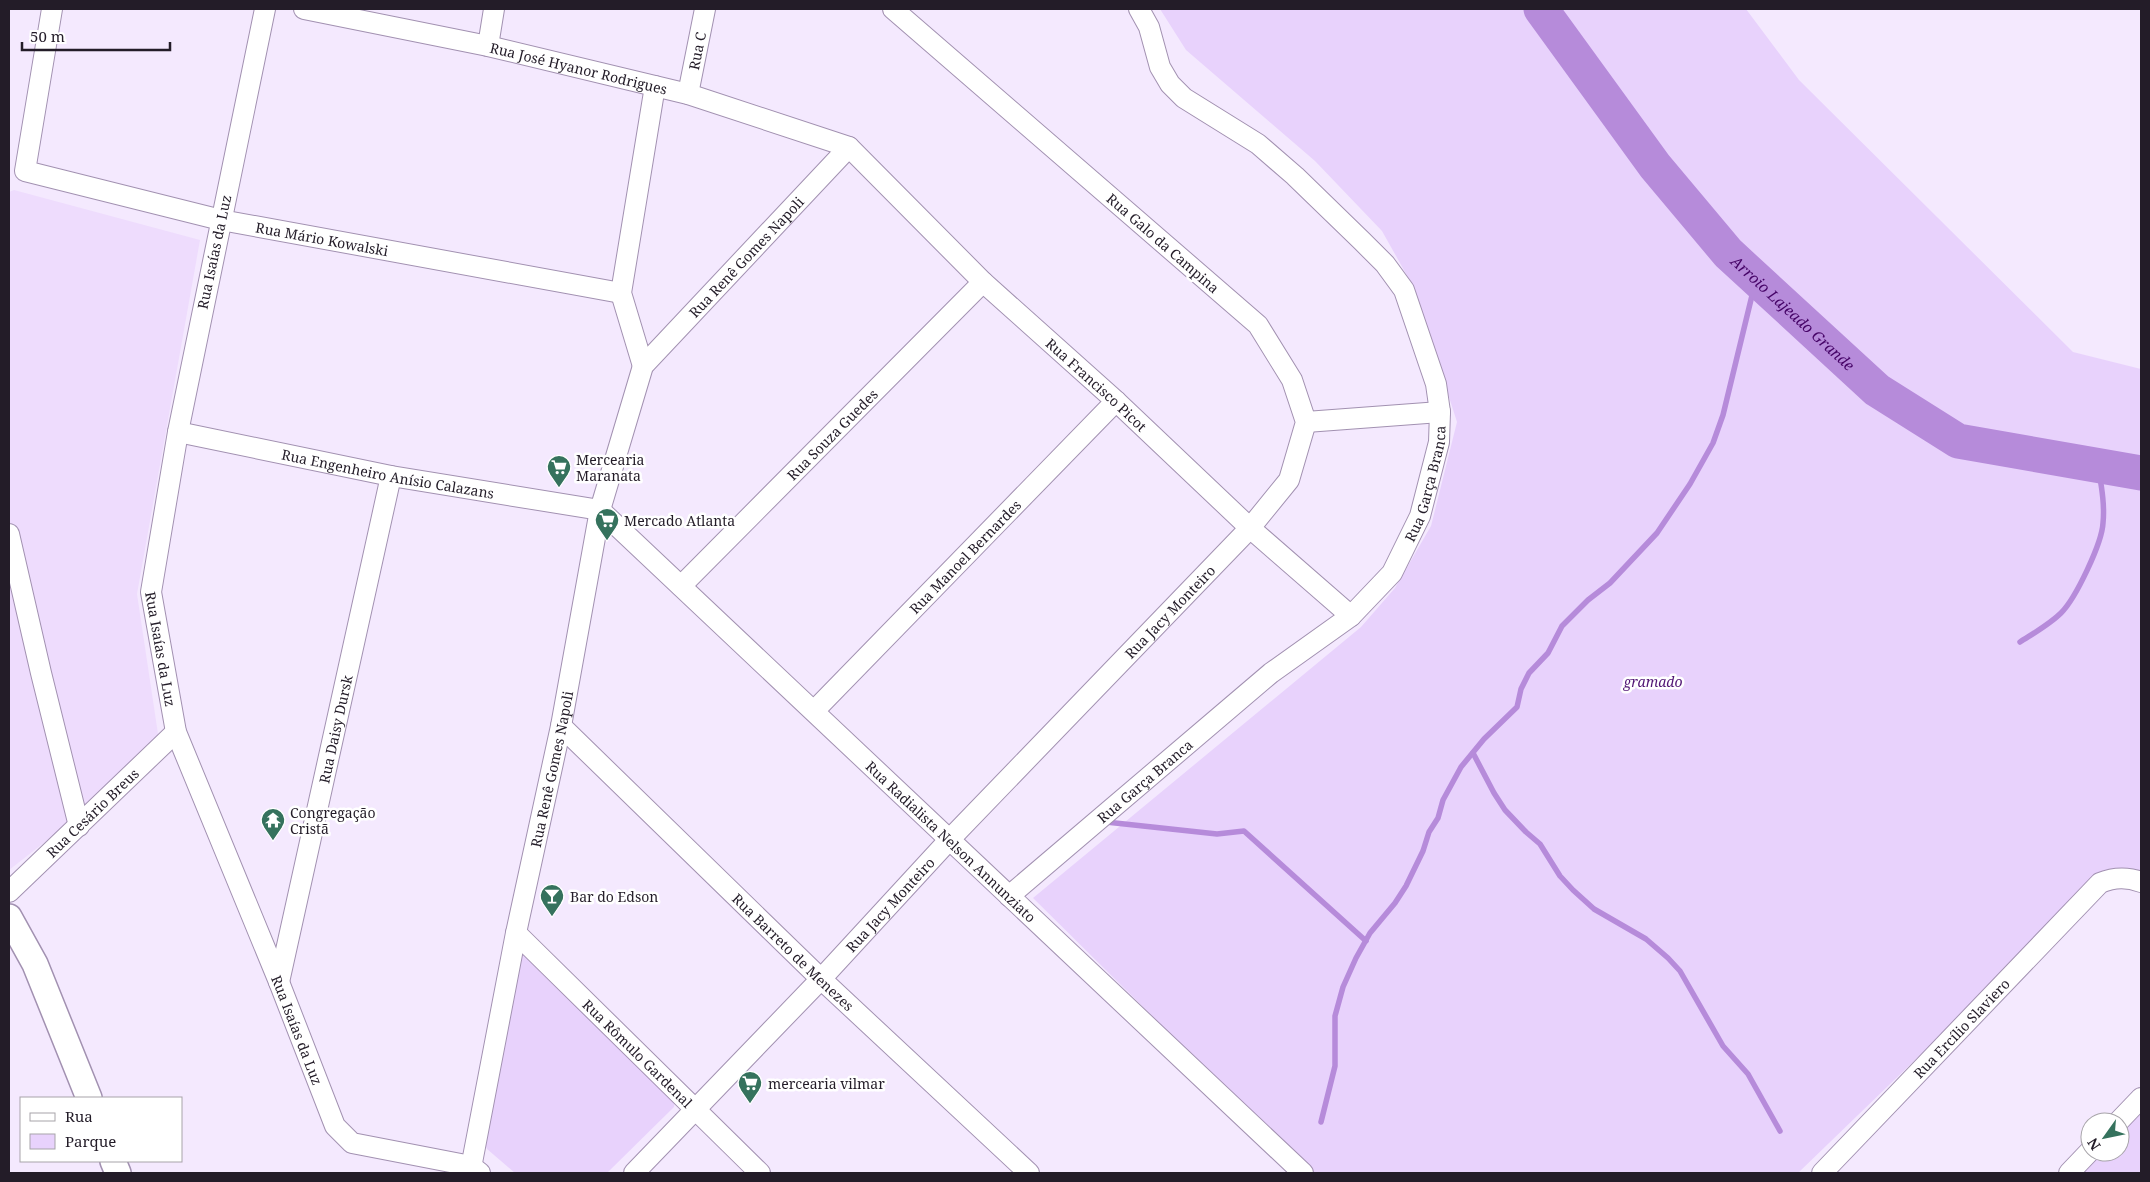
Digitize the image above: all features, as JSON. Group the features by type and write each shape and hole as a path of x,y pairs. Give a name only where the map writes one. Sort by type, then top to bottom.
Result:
{"main road":[{"path":"9,917 34,964 89,1097"}],"street":[{"name":"Rua Mário Kowalski","path":"52,9 25,171 221,220 621,293"},
{"name":"Rua Isaías da Luz","path":"265,9 178,432 151,592 176,732 279,982 335,1126 352,1143 474,1171"},
{"name":"Rua José Hyanor Rodrigues","path":"304,9 488,46 688,94 849,147"},
{"path":"488,46 494,9"},
{"name":"Rua C","path":"688,94 705,9"},
{"name":"Rua Galo da Campina","path":"893,9 1258,325 1292,380 1306,422"},
{"name":"Rua Garça Branca","path":"1009,896 1271,673 1351,616 1392,573 1420,516 1439,442 1440,412 1436,384 1404,290 1384,264 1295,176 1258,144 1184,98 1170,84 1160,67 1149,27 1139,9"},
{"path":"643,366 621,293 655,86"},
{"name":"Rua Francisco Picot","path":"849,147 983,282 1116,401 1250,528 1351,616"},
{"name":"Rua Renê Gomes Napoli","path":"474,1171 516,933 561,726 600,510 643,366 849,147"},
{"name":"Rua Souza Guedes","path":"680,586 983,282"},
{"name":"Rua Manoel Bernardes","path":"814,711 1116,401"},
{"path":"1250,528 1289,480 1306,422 1440,412"},
{"name":"Rua Engenheiro Anísio Calazans","path":"178,432 391,476 600,510"},
{"name":"Rua Daisy Dursk","path":"279,982 391,476"},
{"name":"Rua Radialista Nelson Annunziato","path":"600,510 1303,1173"},
{"name":"Rua Jacy Monteiro","path":"634,1173 821,979 950,839 1250,528"},
{"path":"9,534 79,826"},
{"name":"Rua Barreto de Menezes","path":"561,726 821,979 1029,1173"},
{"name":"Rua Cesário Breus","path":"9,892 176,732"},
{"name":"Rua Ercílio Slaviero","path":"1822,1173 2100,883 2113,878 2132,879 2141,882"},
{"name":"Rua Rômulo Gardenal","path":"516,933 760,1173"},
{"path":"2128,1112 2141,1098"},
{"path":"2069,1173 2080,1162"}],"shaded area":[{"path":"14,190 200,240 137,594 158,734 73,820 9,870 9,192"}],"green space":[{"name":"gramado","path":"1160,9 1746,9 1799,80 2073,352 2141,369 2141,880 2097,884 1798,1173 1311,1173 1033,898 1361,627 1395,588 1431,526 1457,422 1414,288 1382,231 1315,161 1186,50"},
{"path":"526,953 675,1099 674,1107 607,1173 515,1173 487,1149 483,1140 518,955"},
{"path":"2141,1102 2141,1173 2071,1173 2082,1162 2130,1162 2130,1113"}],"waterway":[{"name":"Arroio Lajeado Grande","path":"1541,9 1655,166 1728,253 1877,390 1958,441 2141,473"},
{"path":"1321,1122 1335,1066 1335,1016 1343,987 1356,958 1370,933 1395,903 1406,886 1423,851 1429,832 1438,818 1443,800 1461,767 1484,739 1517,707 1521,689 1529,673 1548,653 1562,626 1588,600 1610,583 1657,533 1690,484 1713,443 1723,415 1756,279"},
{"path":"2020,642 2047,625 2061,613 2074,595 2087,570 2102,532 2103,523 2103,501 2098,465"},
{"path":"1473,753 1505,810 1540,844 1560,876 1573,890 1594,909 1646,939 1680,971 1723,1046 1748,1074 1780,1131"},
{"path":"1106,822 1217,834 1244,831 1366,941"}],"place":[{"name":"Mercearia Maranata","path":"559,488"},
{"name":"Mercado Atlanta","path":"607,541"},
{"name":"Congregação Cristã","path":"273,841"},
{"name":"Bar do Edson","path":"552,917"},
{"name":"mercearia vilmar","path":"750,1104"}]}
